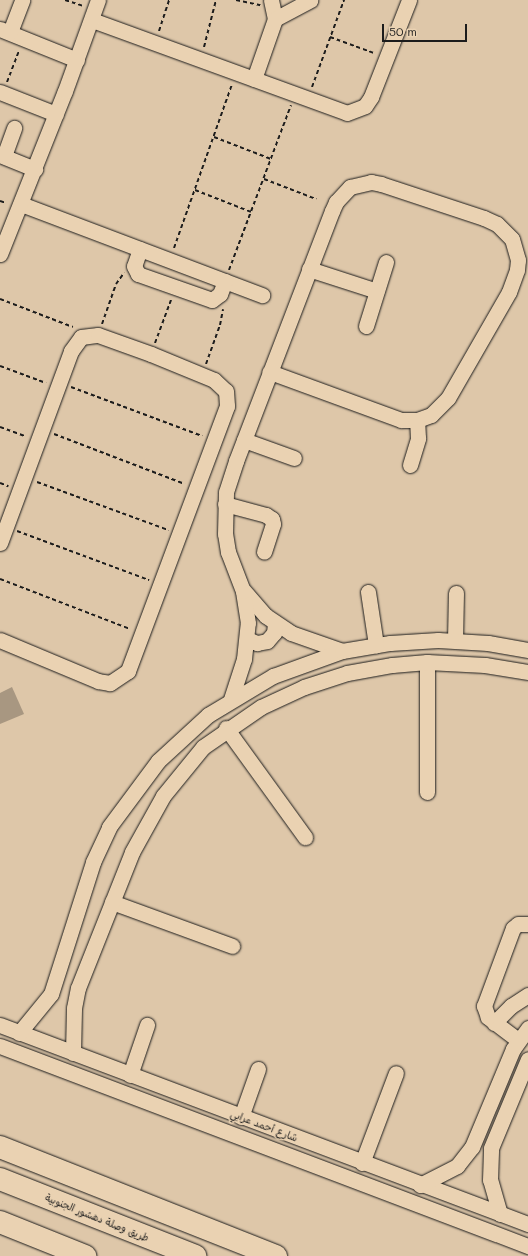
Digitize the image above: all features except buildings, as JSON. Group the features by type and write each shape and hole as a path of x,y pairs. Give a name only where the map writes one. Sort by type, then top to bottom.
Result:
{"highway":[{"path":"0,1147 276,1256"},
{"name":"طريق وصلة دهشور الجنوبية","path":"0,1179 195,1256"},
{"path":"0,1222 85,1256"}],"street":[{"path":"22,0 11,33 77,60"},
{"path":"254,80 273,9 310,0"},
{"path":"0,254 35,169 95,10 156,43 347,113 357,111 365,106 371,97 409,0"},
{"path":"1,93 56,114"},
{"path":"14,128 2,156 35,169"},
{"path":"232,699 244,659 247,639 243,591 228,552 225,504 230,477 309,269 336,202 342,194 360,184 371,182 392,186 484,218 497,224 512,239 518,260 517,270 509,292 448,398 431,415 417,420 401,420 270,372"},
{"path":"21,204 262,295"},
{"path":"140,249 134,270 138,274 212,300 218,297 225,281"},
{"path":"366,326 386,262"},
{"path":"309,269 377,291"},
{"path":"0,543 75,342 94,334 202,374 221,384 228,399 215,441 144,634 128,671 110,683 98,681 0,640"},
{"path":"410,465 418,438 417,420"},
{"path":"244,440 294,458"},
{"path":"225,504 266,515 272,519 273,524 264,552"},
{"path":"243,591 275,623 307,640 342,651"},
{"path":"368,592 376,645"},
{"path":"455,640 456,593"},
{"path":"247,639 257,643 267,641 274,633 275,623"},
{"path":"19,1033 51,994 93,862 120,811 173,746 208,715 232,699 273,676 342,651 376,645 414,641 455,640 528,650"},
{"path":"427,662 427,792"},
{"path":"73,1053 75,999 132,852 163,796 203,747 226,728 261,707 325,680 370,668 427,662 486,665 528,672"},
{"path":"226,728 305,837"},
{"path":"112,902 232,946"},
{"path":"518,1040 494,1023 485,1013 484,1002 513,928 518,924 528,924"},
{"path":"494,1023 511,1006 528,995"},
{"name":"شارع أحمد عرابي","path":"0,1025 420,1185 528,1224"},
{"path":"130,1074 147,1025"},
{"path":"420,1185 457,1166 472,1147 518,1040 528,1028"},
{"path":"0,1046 528,1246"},
{"path":"500,1214 490,1180 491,1148 528,1059"},
{"path":"241,1117 258,1069"},
{"path":"362,1163 396,1073"},
{"path":"158,1105 165,1088"}],"path":[{"path":"65,0 95,10"},
{"path":"156,43 169,0"},
{"path":"201,60 216,0"},
{"path":"236,0 273,9"},
{"path":"225,281 271,159 330,37 344,0"},
{"path":"1,93 11,33"},
{"path":"330,37 386,57"},
{"path":"170,260 236,73"},
{"path":"214,136 271,159"},
{"path":"264,179 316,199"},
{"path":"195,190 251,212"},
{"path":"0,299 94,334 120,276 134,270"},
{"path":"151,354 175,287"},
{"path":"202,374 223,312 218,297"},
{"path":"0,366 215,441"},
{"path":"0,427 40,435 197,489"},
{"path":"24,477 181,535"},
{"path":"6,527 162,585"},
{"path":"0,579 144,634"}]}
